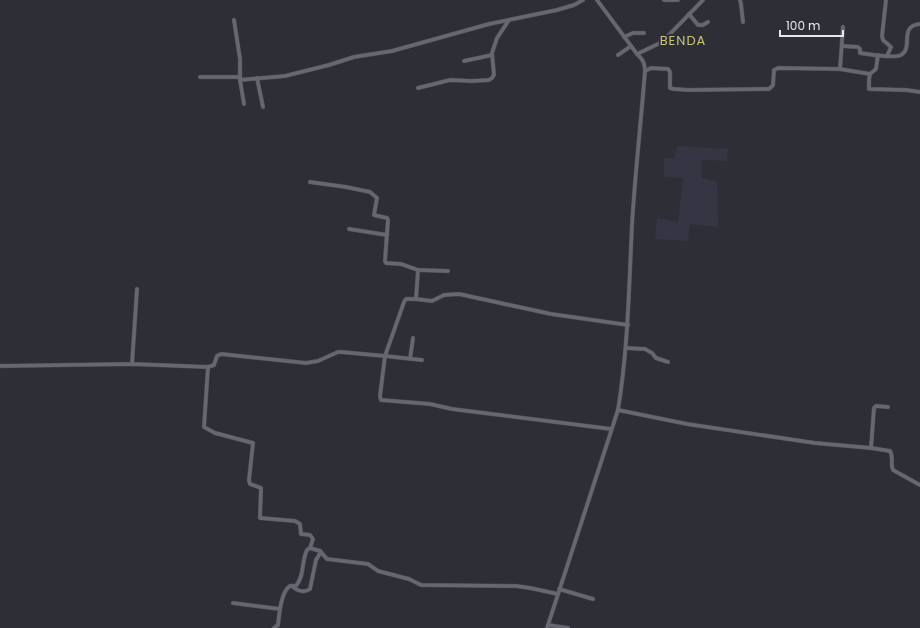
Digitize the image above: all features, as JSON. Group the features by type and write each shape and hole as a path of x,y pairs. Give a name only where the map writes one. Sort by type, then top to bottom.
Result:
{"street":[{"path":"200,77 257,78 285,76 329,66 354,57 392,51 489,24 557,10 574,5 583,0"},
{"path":"568,628 547,627 618,410 623,380 628,325 633,223 645,71 642,59 597,0"},
{"path":"664,0 678,0"},
{"path":"638,54 663,40 703,0"},
{"path":"740,0 743,22"},
{"path":"886,0 882,36 883,40 891,47 887,56"},
{"path":"689,14 698,25 703,25 708,22"},
{"path":"234,20 240,59 240,78 244,104"},
{"path":"418,88 450,80 489,80 494,76 492,55 497,38 510,20"},
{"path":"842,46 858,47 860,49 860,53 887,56 901,55 907,45 907,34 909,29 912,26 920,24"},
{"path":"840,69 843,27"},
{"path":"624,37 633,33 644,33"},
{"path":"618,55 631,46"},
{"path":"464,61 492,55"},
{"path":"878,55 876,69 870,74 868,84 870,89 920,91"},
{"path":"645,71 651,68 668,69 670,72 669,86 672,89 769,89 772,87 774,70 776,68 840,69 870,74"},
{"path":"257,78 264,107"},
{"path":"310,182 370,192 377,199 374,215 387,218 388,220 384,260 386,263 401,264 418,270 448,272"},
{"path":"349,229 386,235"},
{"path":"416,300 418,270"},
{"path":"132,364 137,289"},
{"path":"611,429 452,409 430,404 381,400 380,396 385,356 406,299 432,301 444,295 459,294 551,314 628,325"},
{"path":"410,359 412,338"},
{"path":"626,348 645,349 652,353 656,358 668,362"},
{"path":"0,366 132,364 208,367 214,365 217,356 221,354 306,364 318,361 338,352 422,360"},
{"path":"208,367 204,427 214,433 252,443 249,480 250,484 261,488 259,517 262,519 298,522 300,524 301,534 310,535 313,539 310,548 303,557 302,577 296,586 288,586 286,588 280,609 278,625 274,628"},
{"path":"871,448 874,408 876,406 888,407"},
{"path":"618,410 687,424 825,444 890,451 893,470 920,485"},
{"path":"310,548 321,552 327,559 368,564 378,571 409,579 421,585 516,586 558,594"},
{"path":"292,586 296,590 310,589 316,560 321,552"},
{"path":"559,589 593,599"},
{"path":"233,603 280,609"}],"shaded area":[{"path":"677,146 728,149 727,161 702,160 701,178 717,181 718,227 690,224 688,241 655,239 657,218 678,222 683,178 664,177 664,158 674,158"}],"district":[{"name":"BENDA","path":"683,40"}]}
